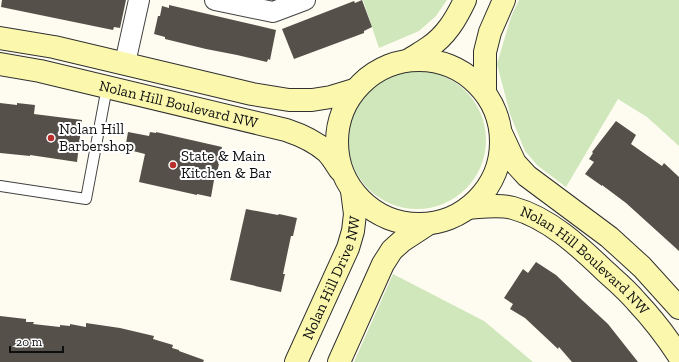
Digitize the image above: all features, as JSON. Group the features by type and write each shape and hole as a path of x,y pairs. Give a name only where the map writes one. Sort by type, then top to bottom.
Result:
{"street":[{"path":"125,63 139,0"},
{"path":"215,0 273,12 305,0"},
{"path":"409,60 429,48 440,38 451,26 465,0"},
{"path":"485,92 485,52 490,32 504,0"},
{"name":"Nolan Hill Boulevard NW","path":"0,38 54,47 252,94 289,100 312,100 330,97 354,90"},
{"path":"339,362 382,264 392,250 402,241 428,224 449,218 468,208 483,193 494,174 500,154 501,132 495,111 485,92 470,77 451,66 430,60 409,60 388,65 369,75 354,90 343,109 337,130 336,151 342,172 352,191 367,206 386,217 407,223 428,224"},
{"name":"Nolan Hill Boulevard NW","path":"0,64 40,71 273,126 314,141 328,153 342,172"},
{"name":"Nolan Hill Boulevard NW","path":"501,132 515,163 527,176 609,237 642,267 679,308"},
{"name":"Nolan Hill Drive NW","path":"296,362 348,248 353,232 355,214 352,191"},
{"name":"Nolan Hill Boulevard NW","path":"468,208 500,205 513,208 532,214 560,231 591,257 635,300 662,330 678,351"}],"lane":[{"path":"0,186 86,198 108,87"}],"green space":[{"path":"363,0 447,0 436,16 419,31 379,48"},
{"path":"519,0 679,0 679,146 647,117 618,99 566,187 538,166 525,151 510,114 497,64 511,17"},
{"path":"424,71 450,79 466,91 475,102 481,114 485,127 485,153 481,166 475,178 466,189 455,198 443,204 424,209 410,209 391,204 379,198 368,189 359,178 349,153 348,133 353,114 359,102 368,91 379,82 404,72"},
{"path":"393,274 484,321 533,362 354,362"}],"building":[{"path":"2,0 126,0 120,28 114,27 113,30 1,7"},
{"path":"362,0 372,27 364,31 364,33 294,59 282,29 354,1 355,3"},
{"path":"169,5 276,30 270,60 268,59 267,62 206,49 165,39 165,37 154,34 162,6 169,8"},
{"path":"0,103 35,105 34,114 82,120 77,162 30,155 0,153"},
{"path":"616,121 636,135 631,144 662,166 664,163 679,177 679,251 626,203 585,174 594,162 589,159 593,153 592,152"},
{"path":"128,132 149,136 150,132 156,132 222,147 211,197 139,182 145,154 125,149"},
{"path":"246,209 297,218 293,236 291,236 281,292 230,280"},
{"path":"536,262 556,275 608,324 638,362 572,362 559,347 558,349 525,318 510,309 513,304 504,298 523,269 528,273"},
{"path":"0,316 26,319 26,322 34,322 33,324 60,327 60,325 70,326 70,324 86,327 86,323 120,328 154,336 153,339 173,345 172,348 204,360 203,362 0,362"}],"place":[{"name":"Nolan Hill Barbershop","path":"51,138"},
{"name":"State & Main Kitchen & Bar","path":"173,165"}]}
